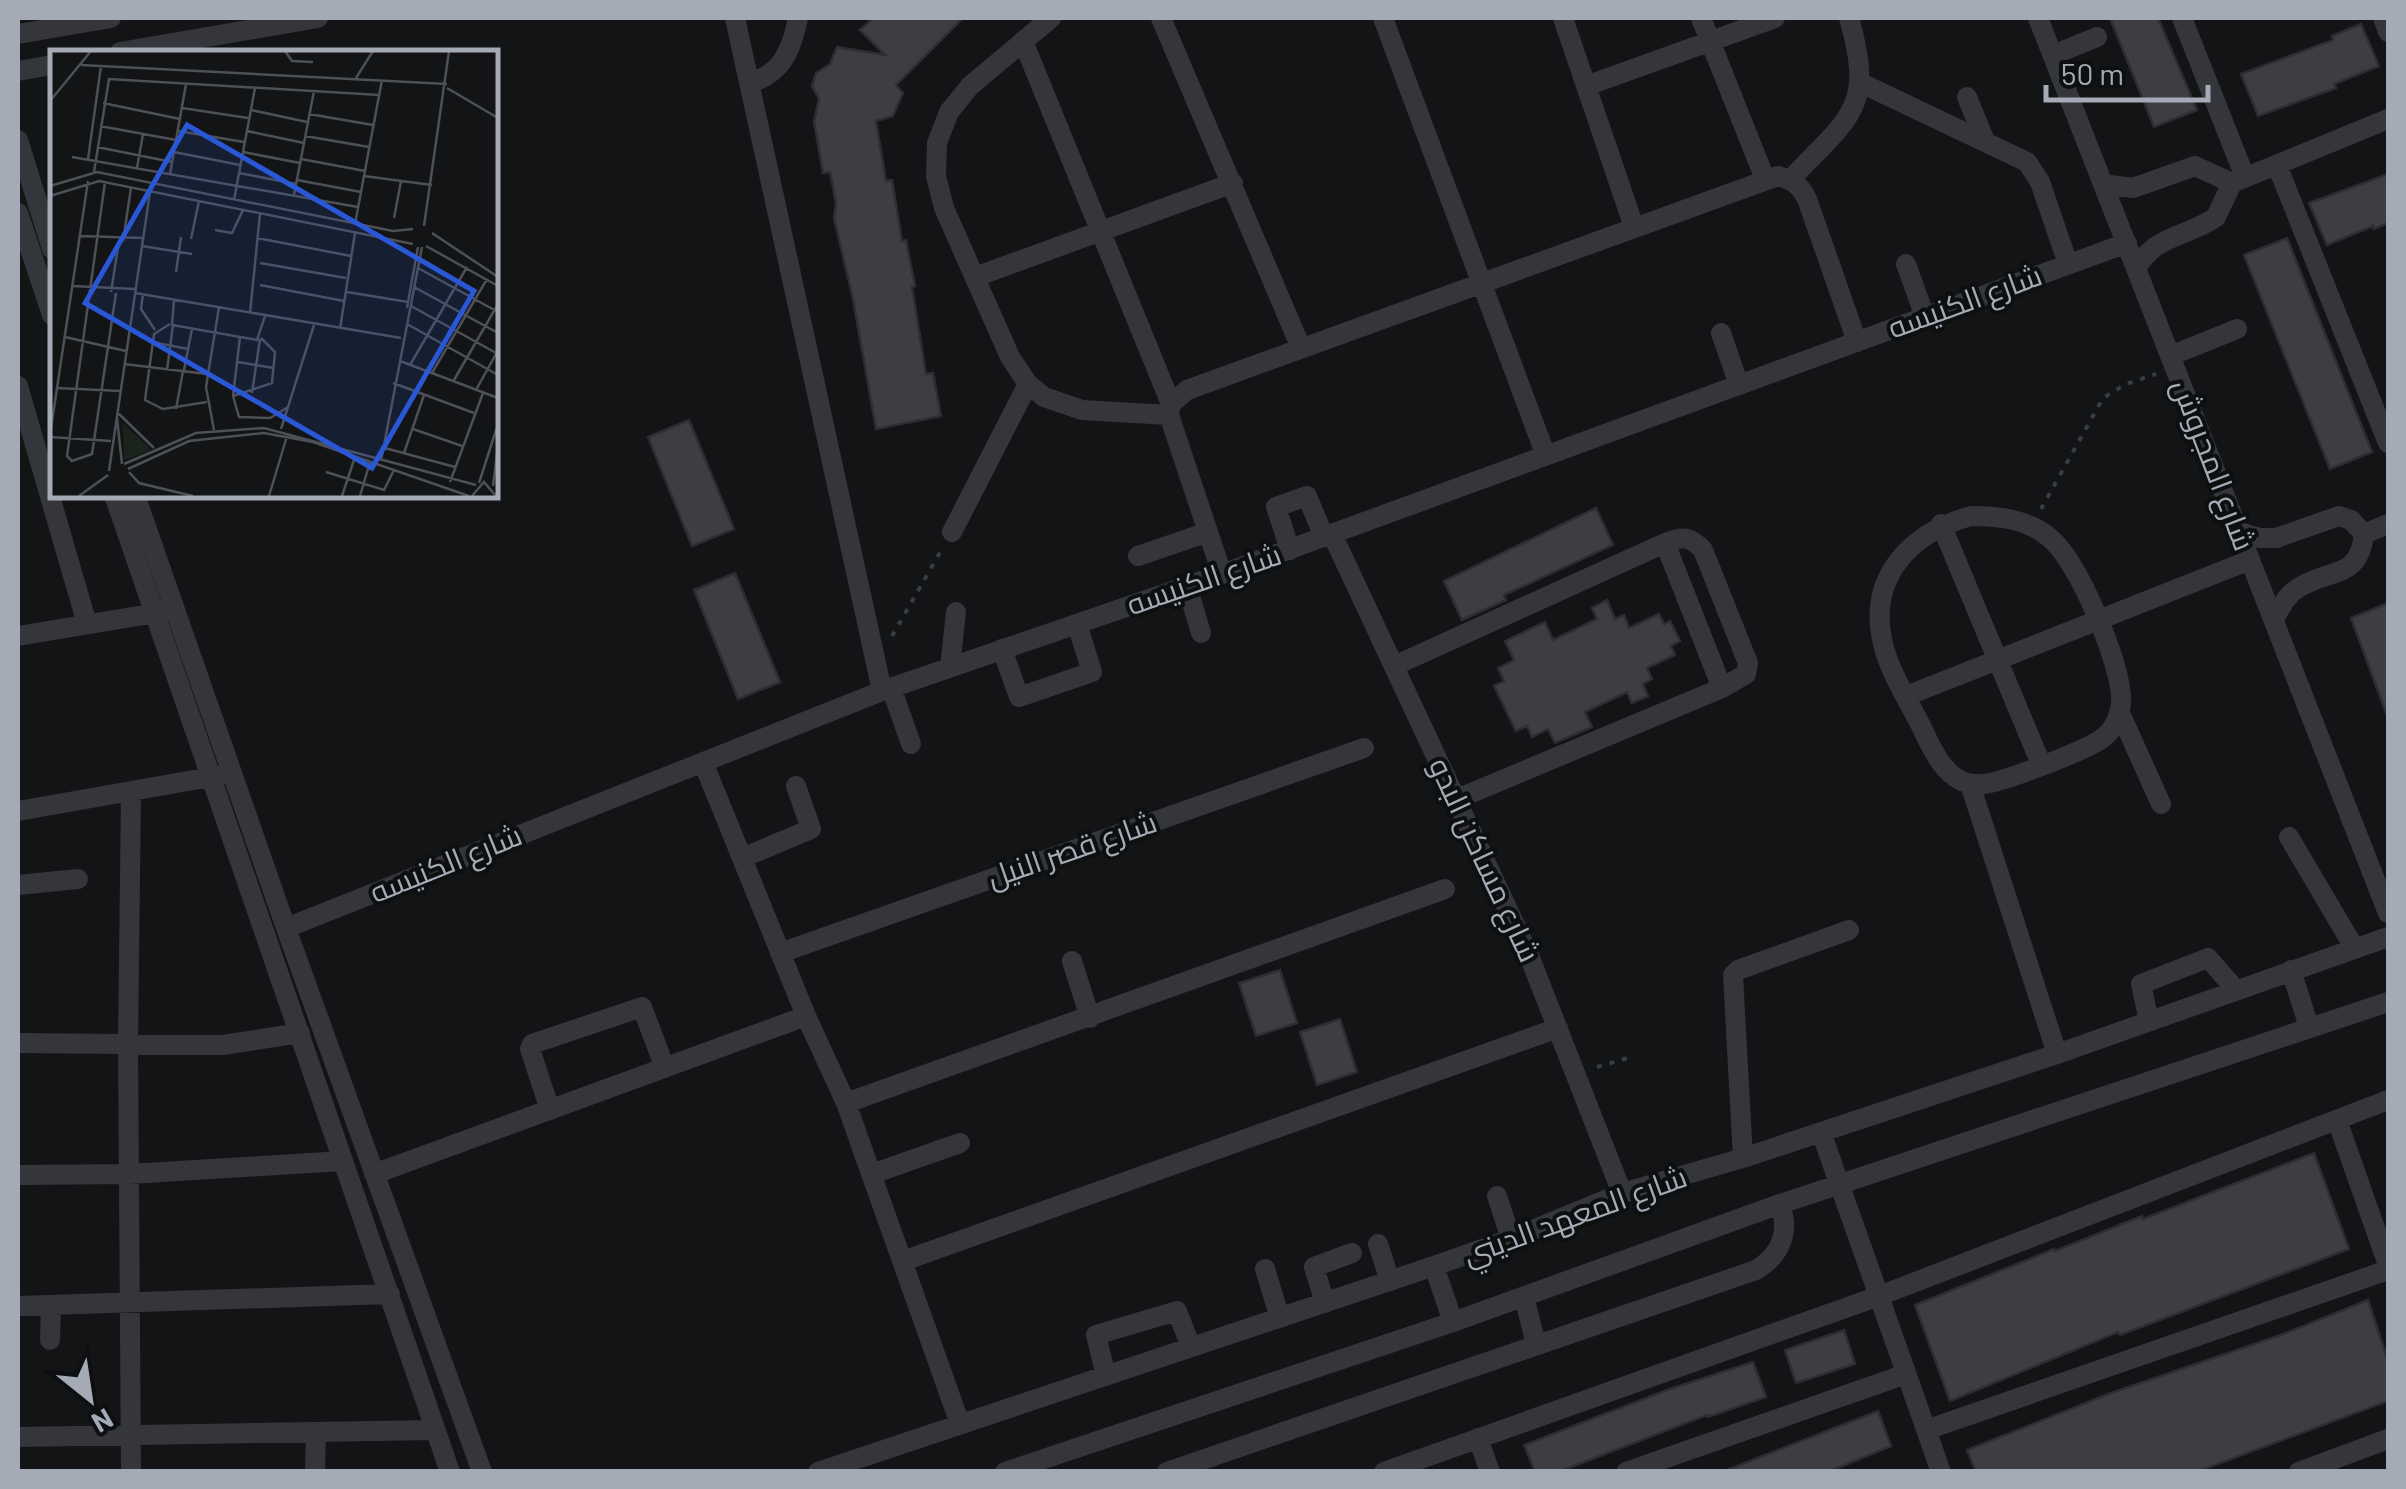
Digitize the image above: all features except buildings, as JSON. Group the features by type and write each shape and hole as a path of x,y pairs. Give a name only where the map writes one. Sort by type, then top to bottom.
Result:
{"street":[{"path":"25,28 111,18"},
{"path":"132,50 318,18"},
{"path":"735,18 876,664 911,744"},
{"path":"749,83 770,74 786,58 798,18"},
{"path":"1050,18 970,86 949,112 937,143 936,176 944,208 1010,357 1028,384 1044,397 1082,410 1170,409 1187,390 1778,176 1791,179 1807,199 1858,342"},
{"path":"1160,18 1300,348"},
{"path":"1383,18 1546,456"},
{"path":"1563,18 1634,226"},
{"path":"1702,18 1766,178"},
{"path":"1586,86 1775,18"},
{"path":"1791,179 1851,112 1861,83 1859,53 1849,18"},
{"name":"شارع المجروش","path":"2038,18 2388,913"},
{"path":"2182,18 2239,180"},
{"path":"2382,18 2388,32"},
{"path":"2053,55 2097,37"},
{"path":"1023,40 1170,409 1222,574"},
{"path":"18,71 50,64"},
{"path":"1861,83 2018,156 2035,171 2068,264"},
{"path":"1967,97 1985,142"},
{"path":"2136,268 2158,243 2216,216 2239,180 2388,119"},
{"path":"18,140 21,165 50,244"},
{"path":"2276,164 2388,443"},
{"path":"2103,184 2132,188 2195,166 2239,180"},
{"path":"975,277 1233,183"},
{"path":"18,213 50,309"},
{"name":"شارع الكنيسه","path":"286,928 886,689 1290,550 2126,243"},
{"path":"1906,264 1925,317"},
{"path":"2173,362 2237,329"},
{"path":"1721,333 1739,385"},
{"path":"952,532 1028,384"},
{"path":"18,386 50,496"},
{"name":"شارع مساكن البدو","path":"1290,550 1276,507 1307,496 1394,666 1528,953 1622,1193"},
{"path":"50,498 87,624"},
{"path":"115,498 164,612 221,776 300,1032 450,1472"},
{"path":"136,498 164,612"},
{"path":"2120,713 2104,737 1995,782 1970,784 1947,771 1884,647 1880,623 1882,598 1902,554 1941,524 1971,516 2002,516 2032,526 2064,552 2098,620 2119,683 2120,713 2161,804"},
{"path":"2240,532 2276,538 2340,516 2351,520 2364,534"},
{"path":"1941,524 2041,764"},
{"path":"2364,534 2388,524"},
{"path":"1138,556 1208,532"},
{"path":"2274,619 2294,590 2358,560 2364,534"},
{"path":"1394,666 1682,536 1693,539 1703,550 1748,663 1746,674 1722,688 1457,799"},
{"path":"1665,543 1722,688"},
{"path":"1906,696 2250,560"},
{"path":"1187,586 1201,633"},
{"path":"18,636 164,612"},
{"path":"950,667 956,612"},
{"path":"1002,650 1020,698 1092,672 1077,624"},
{"name":"شارع قصر النيل","path":"780,952 1364,748"},
{"path":"703,762 806,1016 846,1103 960,1424"},
{"path":"18,810 221,776"},
{"path":"221,776 286,928 482,1472"},
{"path":"1970,784 2056,1054"},
{"path":"742,858 811,829 796,786"},
{"path":"131,793 131,1472"},
{"path":"2289,837 2355,949"},
{"path":"18,884 78,879"},
{"path":"846,1103 1446,888"},
{"path":"1743,1158 1734,975 1738,970 1849,930"},
{"name":"شارع المعهد الديني","path":"818,1472 1434,1266 1622,1193 1743,1158 2056,1054 2388,937"},
{"path":"2148,1021 2141,984 2208,958 2236,990"},
{"path":"1072,962 1090,1018"},
{"path":"2291,970 2309,1028"},
{"name":"شارع المعهد الديني","path":"1005,1472 1453,1322 1780,1204 2388,1002"},
{"path":"550,1110 530,1049 532,1044 642,1008 664,1068"},
{"path":"374,1174 806,1016"},
{"path":"903,1261 1558,1028"},
{"path":"18,1043 223,1045 300,1032"},
{"path":"1384,1472 1879,1296 2388,1100"},
{"path":"1926,1430 2388,1268 2336,1120"},
{"path":"1821,1132 1940,1472"},
{"path":"872,1174 960,1143"},
{"path":"18,1175 129,1174 343,1161"},
{"path":"1496,1196 1511,1239"},
{"path":"2367,1205 2388,1198"},
{"path":"1167,1472 1756,1270 1775,1256 1780,1246 1785,1225 1780,1204"},
{"path":"1378,1244 1390,1281"},
{"path":"1324,1303 1314,1267 1352,1253"},
{"path":"1434,1266 1453,1322"},
{"path":"1264,1269 1280,1318"},
{"path":"18,1306 390,1294"},
{"path":"1524,1297 1536,1344"},
{"path":"50,1340 51,1305"},
{"path":"1106,1376 1096,1335 1177,1311 1190,1347"},
{"path":"1626,1472 1906,1374"},
{"path":"18,1437 436,1430"},
{"path":"315,1472 316,1433"},
{"path":"1478,1438 1490,1472"},
{"path":"2299,1472 2388,1439"}],"path":[{"path":"2032,526 2103,398 2173,362"},
{"path":"876,664 952,532"},
{"path":"1576,1074 1631,1057"}]}
